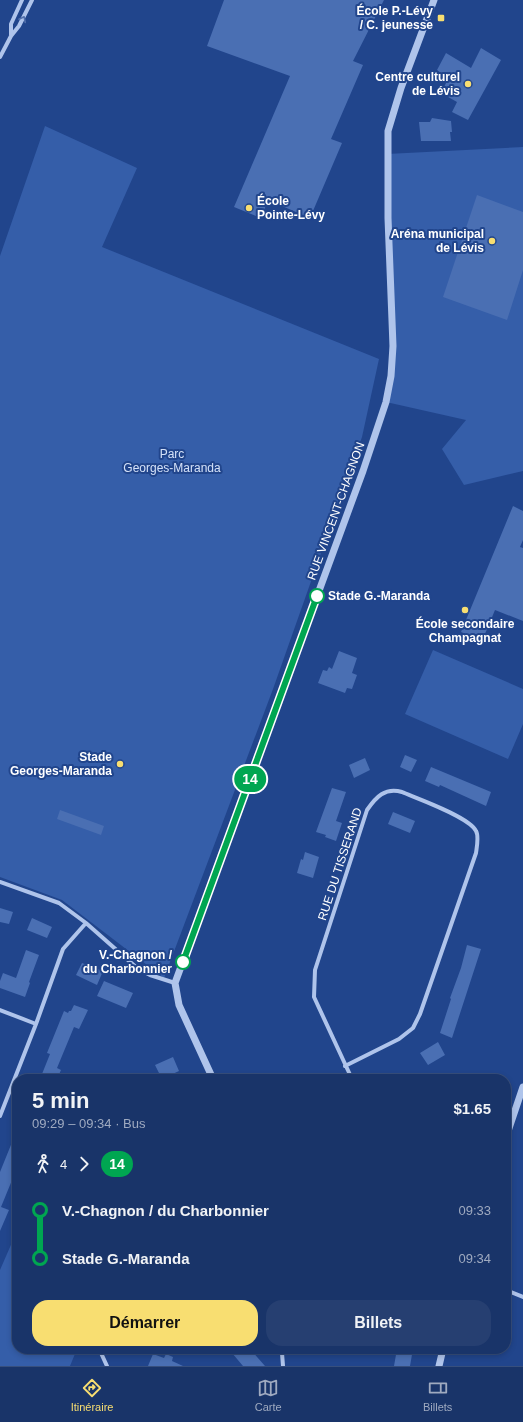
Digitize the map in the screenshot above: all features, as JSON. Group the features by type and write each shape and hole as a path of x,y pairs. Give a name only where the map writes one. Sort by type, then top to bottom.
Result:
{"street":[{"path":"11,36 11,24 22,0"},
{"path":"0,57 11,36 19,26 32,0"},
{"name":"RUE VINCENT-CHAGNON","path":"208,1074 176,997 175,983 368,456 386,402 391,376 393,346 388,218 388,131 401,88 434,0"},
{"name":"RUE DU TISSERAND","path":"345,1066 399,1039 413,1028 420,1014 476,853 476,831 470,823 402,792 394,790 385,792 375,799 367,810 315,970 314,997 345,1066 349,1074"},
{"path":"0,882 59,902 137,968 150,975 175,983"},
{"path":"16,1074 63,949 86,924"},
{"path":"0,1010 36,1024"},
{"path":"0,1116 12,1085"},
{"path":"511,1122 523,1087"},
{"path":"511,1292 523,1297"},
{"path":"101,1354 107,1366"},
{"path":"282,1354 283,1366"},
{"path":"439,1366 442,1354"}],"green space":[{"name":"Parc Georges-Maranda","path":"45,126 137,168 102,247 379,359 362,437 273,689 164,978 62,900 0,877 0,256"},
{"path":"523,147 523,471 464,485 442,449 466,420 386,402 390,382 387,154"},
{"path":"433,650 523,689 523,724 508,759 405,714"},
{"path":"12,1242 12,1354 75,1354 70,1366 0,1366 0,1270"}],"building":[{"path":"224,0 384,0 353,61 363,65 331,139 342,143 310,218 268,200 261,218 234,207 290,76 207,46"},
{"path":"481,48 501,60 468,120 452,112 457,102 441,93 448,79 437,70 446,53 471,68"},
{"path":"432,118 451,121 451,141 421,141 419,122 430,122"},
{"name":"Aréna municipal de Lévis","path":"477,195 523,212 523,270 507,320 443,297"},
{"path":"513,506 523,511 523,540 520,547 523,548 523,621 495,610 482,641 461,632"},
{"path":"339,651 357,658 352,673 357,675 352,689 347,688 345,693 318,683 323,670 327,671 329,667 332,669"},
{"path":"405,755 417,760 411,772 400,767"},
{"path":"365,758 370,770 354,778 349,765"},
{"path":"431,767 491,792 486,806 440,785 439,787 425,781"},
{"path":"332,788 346,792 336,821 342,823 336,841 325,837 326,835 316,832"},
{"path":"60,810 104,826 101,835 57,819"},
{"path":"393,812 415,821 410,833 388,824"},
{"path":"305,852 319,857 313,878 297,873 301,859 303,860"},
{"path":"0,908 13,912 9,924 0,922"},
{"path":"32,918 52,927 47,938 27,930"},
{"path":"467,945 481,949 452,1038 440,1033"},
{"path":"26,950 39,955 25,997 0,988 0,981 3,973 16,978"},
{"path":"82,963 103,971 97,985 76,975"},
{"path":"104,981 133,993 126,1008 97,996"},
{"path":"74,1005 88,1010 79,1029 74,1027 57,1068 61,1070 59,1074 42,1074 50,1054 47,1053 64,1011 68,1013"},
{"path":"438,1042 445,1055 428,1065 420,1053"},
{"path":"173,1057 179,1071 173,1074 160,1074 155,1065"},
{"path":"12,1142 12,1180 1,1207 9,1210 0,1231 0,1172"},
{"path":"153,1354 164,1358 166,1354 173,1357 172,1361 183,1366 148,1366"},
{"path":"233,1354 254,1354 265,1366 243,1366"},
{"path":"396,1354 412,1354 410,1366 394,1366"}],"bus line":[{"name":"14","path":"183,962 317,596"}],"place":[{"name":"École P.-Lévy / C. jeunesse","path":"441,18"},
{"name":"Centre culturel de Lévis","path":"468,84"},
{"name":"École Pointe-Lévy","path":"249,208"},
{"name":"Aréna municipal de Lévis","path":"492,241"},
{"name":"Stade G.-Maranda","path":"317,596"},
{"name":"École secondaire Champagnat","path":"465,610"},
{"name":"Stade Georges-Maranda","path":"120,764"},
{"name":"V.-Chagnon / du Charbonnier","path":"183,962"}]}
